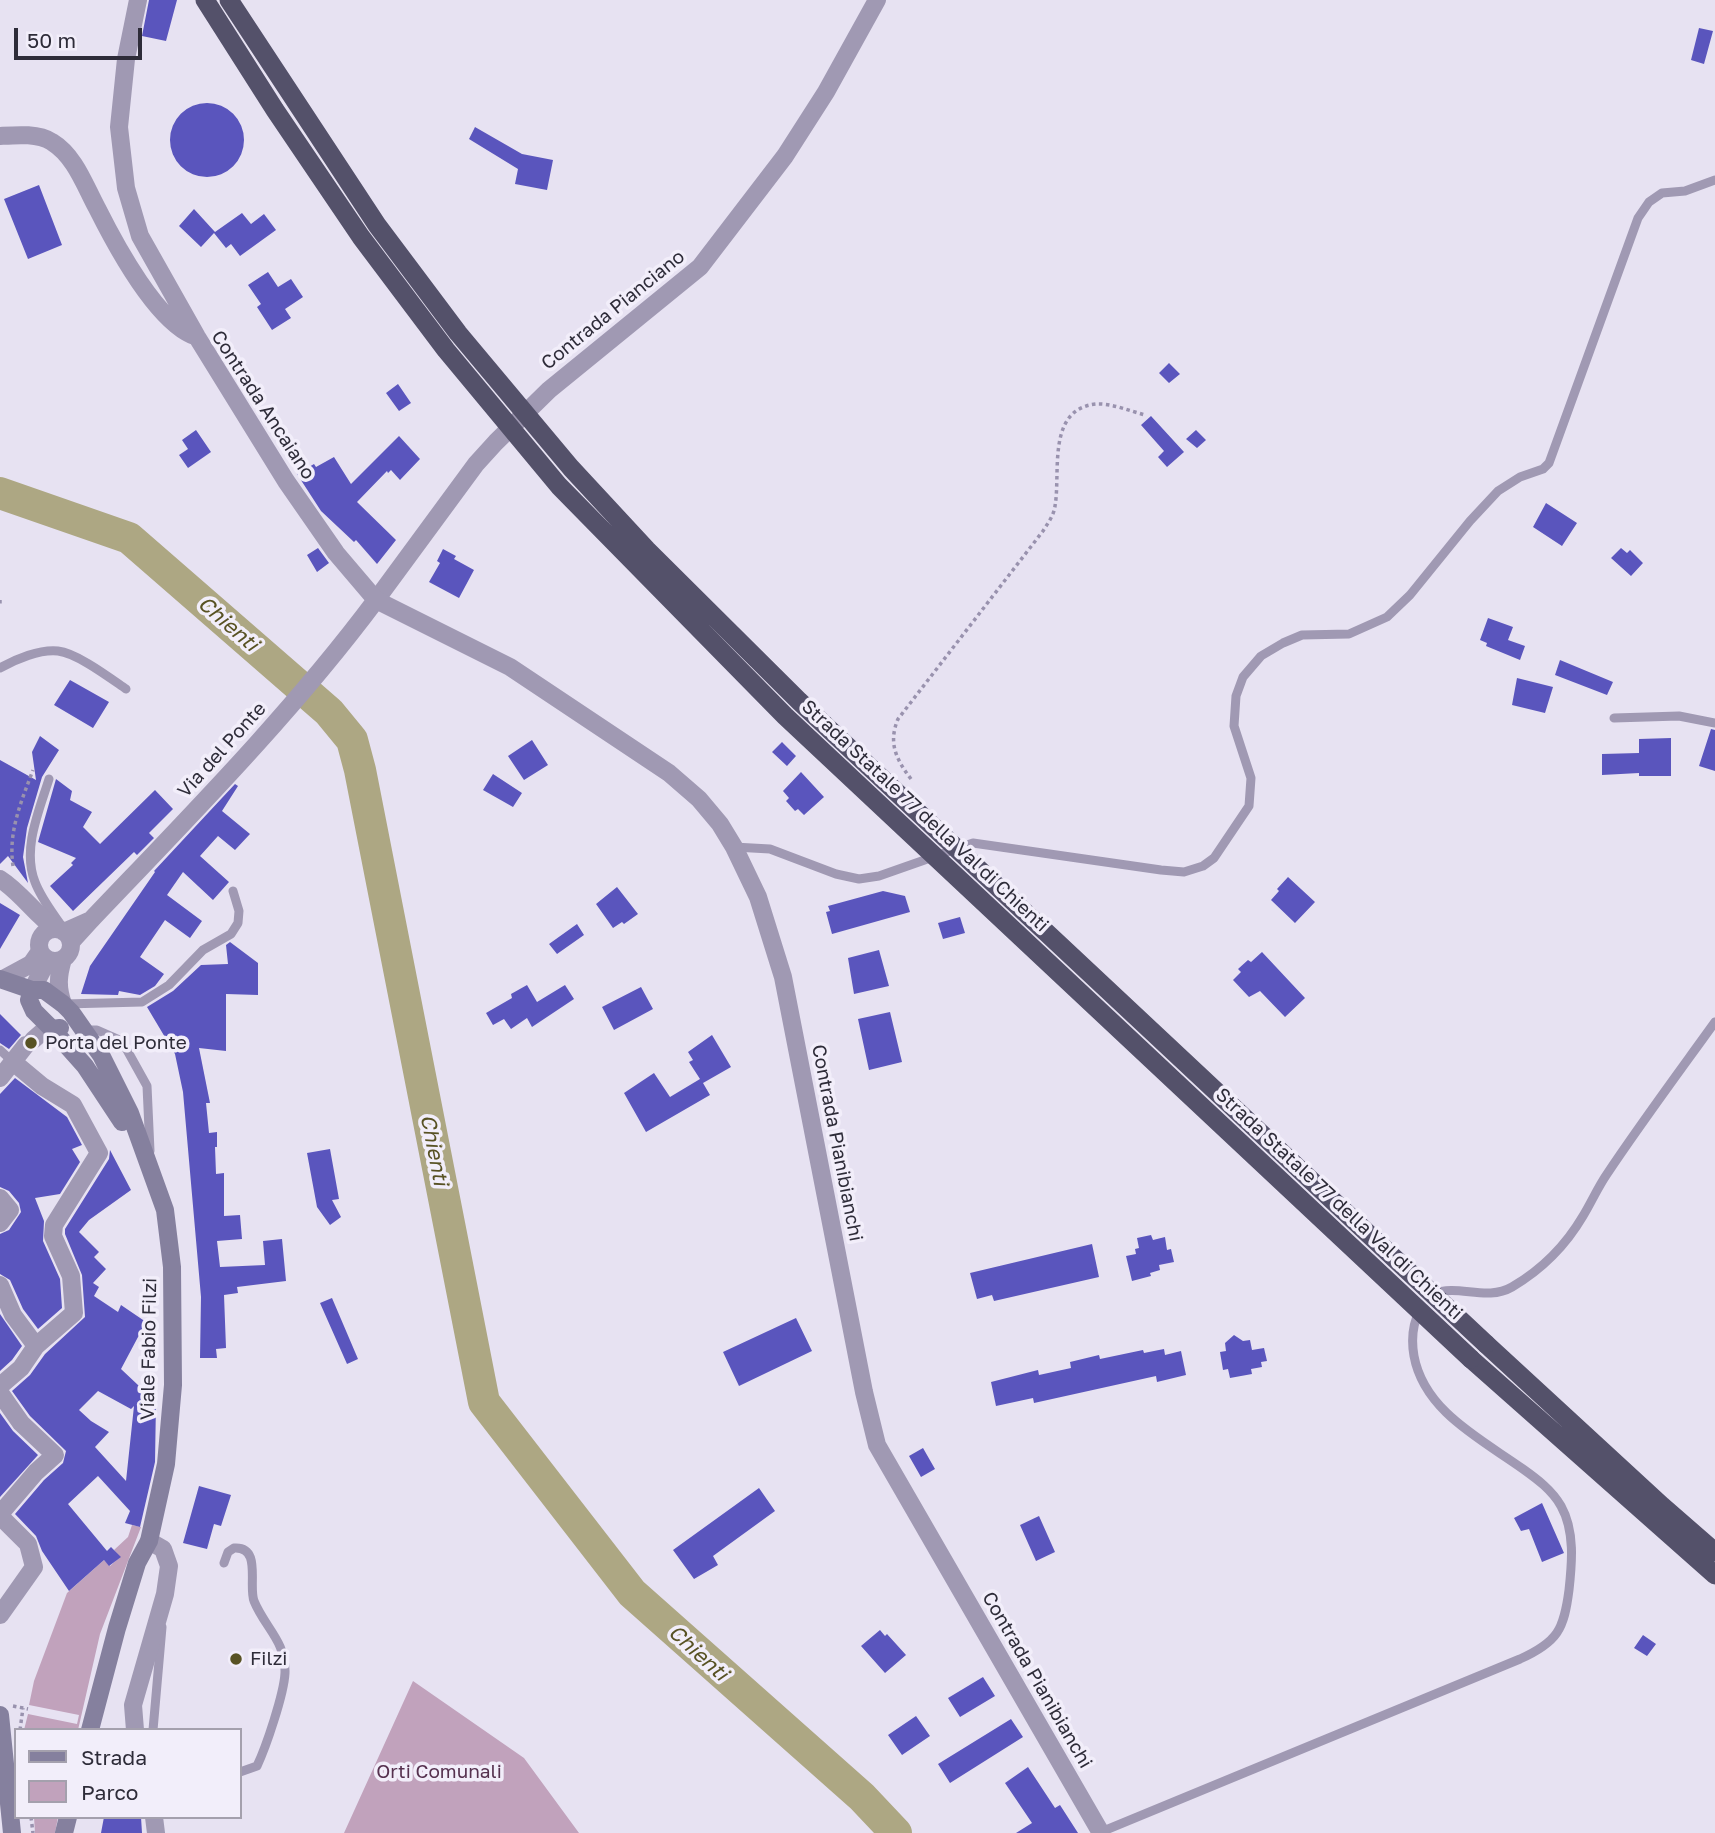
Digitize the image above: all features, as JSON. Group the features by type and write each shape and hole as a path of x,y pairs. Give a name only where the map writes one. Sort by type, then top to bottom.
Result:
{"highway":[{"name":"Strada Statale 77 della Val di Chienti","path":"205,0 361,237 446,350 559,486 785,716 1471,1359 1715,1575"},
{"name":"Strada Statale 77 della Val di Chienti","path":"229,0 377,225 458,334 570,468 647,550 799,702 1486,1344 1715,1552"}],"main road":[{"path":"1,979 32,990 44,990 67,1008 67,1023 56,1029 50,1027"},
{"name":"Viale Fabio Filzi","path":"32,990 29,996 31,1007 85,1066 108,1097 151,1170"},
{"name":"Viale Fabio Filzi","path":"67,1008 100,1055 130,1113 165,1210 172,1267 173,1385 166,1464 149,1541 137,1563 91,1728"},
{"path":"0,1715 12,1833"}],"street":[{"path":"138,0 126,59 119,127 126,188 140,236 197,337"},
{"name":"Contrada Pianciano","path":"376,600 476,464 496,442 549,390 700,267 785,156 826,92 877,0"},
{"name":"Contrada Ancaiano","path":"0,136 41,137 61,149 77,169 104,224 137,278 175,326 197,337 286,481 342,561 376,600"},
{"name":"Via del Ponte","path":"1,979 31,964 55,942 91,920 216,790 376,600"},
{"name":"Contrada Pianibianchi","path":"376,600 510,667 614,735 669,773 699,799 734,846 758,897 783,977 864,1392 877,1445 1101,1833"},
{"path":"0,879 18,892 44,921 55,942 58,991 67,1008"},
{"name":"Via del Ponte","path":"32,990 55,942"},
{"path":"0,1078 6,1055 50,1027"},
{"path":"0,1386 21,1368 36,1346 74,1313 71,1276 53,1236 54,1225 99,1153 72,1105 42,1086 6,1055"},
{"path":"0,1198 10,1210 0,1223"},
{"path":"0,1285 12,1315 36,1346"},
{"path":"0,1393 20,1423 55,1455 36,1472 0,1515 28,1544 34,1567 0,1615"},
{"path":"135,1728 134,1705 165,1594 169,1566 163,1549 149,1541"}],"lane":[{"path":"734,846 770,849 836,874 859,878 879,876 973,843 1161,870 1184,872 1203,866 1214,858 1249,806 1251,778 1234,726 1236,696 1243,677 1261,656 1302,635 1349,634 1387,617 1410,595 1498,491 1520,477 1543,469 1549,463 1638,218 1649,202 1662,193 1685,191 1715,180"},
{"path":"0,668 23,657 59,651 74,657 126,689"},
{"path":"1614,718 1679,716 1715,723"},
{"path":"49,779 32,840 31,868 35,882 61,925 55,942"},
{"path":"67,1008 142,1002 169,985 203,950 231,934 238,923 239,911 233,891"},
{"path":"1101,1833 1520,1659 1535,1652 1559,1631 1565,1617 1572,1567 1568,1520 1560,1504 1537,1479 1455,1419 1430,1395 1422,1382 1415,1359 1412,1336 1415,1321 1424,1304 1436,1293 1448,1290 1469,1293 1497,1292 1510,1288 1554,1255 1569,1238 1605,1177 1715,1022"},
{"path":"84,1030 97,1030 122,1041 147,1086 151,1170"},
{"path":"224,1563 228,1552 234,1548 240,1548 250,1557 254,1566 251,1581 254,1600 276,1636 285,1657 285,1677 264,1751 257,1766 242,1771"},
{"path":"153,1728 165,1594"}],"path":[{"path":"918,788 894,754 892,741 898,719 1043,531 1055,510 1057,447 1071,416 1084,407 1098,404 1145,415"},
{"path":"18,892 11,845 15,819 33,770"},
{"path":"20,1728 23,1708"}],"green space":[{"path":"132,1525 141,1527 100,1634 78,1728 24,1728 28,1714 77,1724 79,1715 29,1705 34,1681 67,1593 104,1560 110,1566 120,1557 114,1550 128,1537"},
{"name":"Orti Comunali","path":"413,1681 524,1758 579,1833 344,1833"},
{"path":"34,1819 58,1819 55,1833 35,1833"}],"building":[{"path":"149,0 177,0 166,41 142,36"},
{"path":"1699,28 1713,31 1704,64 1691,60"},
{"path":"200,103 214,103 228,109 238,119 244,140 238,161 228,171 214,177 200,177 186,171 176,161 170,147 170,133 176,119 186,109"},
{"path":"475,127 522,154 553,160 547,190 515,184 518,169 469,139"},
{"path":"39,185 62,245 28,259 4,199"},
{"path":"194,209 215,232 242,213 251,224 264,214 276,230 240,256 231,244 226,248 214,233 201,247 179,226"},
{"path":"268,272 278,287 291,279 303,297 285,309 291,318 272,330 257,307 261,304 248,285"},
{"path":"1169,363 1180,374 1169,383 1159,373"},
{"path":"398,384 411,403 399,411 386,393"},
{"path":"1151,416 1184,452 1167,467 1158,457 1164,451 1141,425"},
{"path":"196,430 211,452 188,468 179,455 188,449 182,440"},
{"path":"1196,430 1206,440 1197,448 1186,439"},
{"path":"399,436 420,459 400,480 391,470 388,473 387,471 357,502 396,540 377,564 356,540 354,542 321,511 297,474 334,457 351,484"},
{"path":"1546,503 1577,523 1562,546 1533,527"},
{"path":"318,548 329,563 317,572 307,555"},
{"path":"1621,548 1627,553 1630,550 1643,563 1631,576 1611,558"},
{"path":"443,549 456,556 454,559 474,570 459,598 429,582 440,563 437,561"},
{"path":"1488,618 1513,627 1508,640 1525,646 1520,660 1486,646 1487,643 1480,640"},
{"path":"1560,660 1613,682 1607,695 1555,675"},
{"path":"1517,678 1553,687 1545,713 1512,705"},
{"path":"70,680 109,702 93,728 54,705"},
{"path":"1711,729 1715,730 1715,771 1699,766"},
{"path":"40,736 59,750 42,777 27,828 23,857 28,883 8,856 0,864 0,760 36,780 32,752"},
{"path":"1671,738 1671,776 1639,776 1639,773 1602,775 1602,754 1639,753 1639,739"},
{"path":"532,740 548,765 524,780 508,756"},
{"path":"782,742 796,756 787,766 772,752"},
{"path":"801,772 824,797 804,815 798,809 795,811 786,801 789,798 783,791"},
{"path":"493,774 522,793 513,807 483,790"},
{"path":"56,779 72,791 70,800 92,812 83,827 100,844 155,790 173,809 149,833 154,838 137,855 134,852 73,911 50,886 73,865 71,863 76,858 38,842"},
{"path":"235,784 238,786 222,811 250,834 235,850 218,836 200,856 229,882 213,900 183,872 167,895 202,921 190,938 165,920 140,957 164,974 155,986 140,995 119,991 118,995 81,994 90,966 154,871"},
{"path":"1288,877 1315,902 1295,923 1271,900"},
{"path":"617,887 638,914 613,928 596,904"},
{"path":"883,891 905,896 910,912 832,934 826,912 830,911 828,906"},
{"path":"0,903 20,915 0,949"},
{"path":"960,917 965,933 943,939 938,923"},
{"path":"577,924 584,935 557,954 549,944"},
{"path":"230,942 258,963 258,995 226,994 226,1051 199,1048 210,1103 206,1103 209,1133 217,1132 216,1174 224,1173 224,1216 240,1215 242,1239 217,1241 220,1267 265,1265 263,1241 282,1239 286,1281 237,1287 238,1293 224,1295 226,1348 216,1349 217,1358 200,1358 201,1297 183,1092 175,1054 147,1007 173,991 201,965 228,964 226,945"},
{"path":"879,950 889,986 854,994 848,958"},
{"path":"1262,952 1305,998 1285,1017 1260,991 1249,997 1233,980 1241,972 1238,969"},
{"path":"527,985 537,1002 565,985 574,999 532,1027 527,1018 511,1029 504,1019 493,1025 486,1013 512,998 511,994"},
{"path":"641,987 653,1009 614,1030 602,1007"},
{"path":"890,1012 902,1062 869,1070 858,1019"},
{"path":"0,1014 21,1035 9,1049 0,1043"},
{"path":"712,1035 731,1067 703,1083 710,1095 646,1132 624,1093 654,1073 670,1097 700,1079 689,1062 693,1060 688,1052"},
{"path":"15,1078 67,1117 82,1145 72,1149 80,1162 60,1194 35,1198 44,1221 43,1241 60,1279 62,1308 38,1329 23,1309 10,1280 0,1274 0,1234 9,1230 21,1212 19,1203 9,1191 0,1187 0,1094"},
{"path":"330,1149 339,1199 332,1200 341,1217 330,1225 317,1207 307,1153"},
{"path":"110,1150 131,1190 89,1220 79,1232 99,1252 94,1257 106,1269 93,1283 99,1287 94,1296 118,1312 121,1305 146,1322 121,1369 156,1402 155,1462 140,1527 125,1523 130,1511 98,1476 68,1504 107,1551 111,1547 121,1557 109,1566 104,1560 69,1591 42,1551 36,1536 15,1514 44,1480 63,1463 66,1451 30,1416 12,1391 30,1375 45,1354 85,1317 82,1275 65,1229 109,1159","holes":["98,1391 131,1409 134,1406 126,1481 95,1447 109,1432 79,1410"]},
{"path":"1151,1235 1153,1240 1165,1237 1167,1250 1171,1249 1174,1262 1159,1265 1160,1270 1150,1273 1151,1276 1132,1281 1126,1256 1136,1254 1135,1249 1139,1248 1137,1238"},
{"path":"1092,1244 1099,1277 994,1301 992,1295 977,1299 970,1273"},
{"path":"332,1298 358,1359 347,1364 320,1303"},
{"path":"0,1314 22,1346 0,1371"},
{"path":"796,1318 812,1351 739,1386 723,1352"},
{"path":"1234,1335 1243,1341 1250,1340 1252,1350 1264,1348 1267,1361 1261,1362 1262,1367 1251,1369 1252,1374 1230,1378 1228,1369 1223,1370 1220,1352 1226,1351 1225,1343"},
{"path":"1164,1349 1165,1355 1181,1351 1186,1375 1157,1382 1156,1376 1034,1403 1033,1398 996,1406 991,1382 1038,1370 1039,1375 1071,1368 1070,1362 1099,1355 1100,1359 1143,1350 1144,1353"},
{"path":"0,1413 13,1431 38,1455 0,1497"},
{"path":"923,1448 935,1469 921,1477 909,1456"},
{"path":"199,1486 231,1495 221,1526 214,1524 207,1549 183,1543"},
{"path":"759,1488 775,1511 713,1556 718,1565 694,1579 673,1550"},
{"path":"1542,1503 1564,1553 1542,1562 1529,1529 1521,1531 1514,1518"},
{"path":"1039,1516 1055,1552 1036,1561 1020,1525"},
{"path":"880,1630 906,1655 885,1673 861,1646"},
{"path":"1643,1635 1656,1644 1647,1656 1634,1648"},
{"path":"983,1677 995,1696 960,1717 948,1698"},
{"path":"916,1716 930,1736 902,1755 888,1735"},
{"path":"1011,1719 1023,1737 950,1783 938,1764"},
{"path":"1028,1767 1055,1808 1060,1805 1078,1833 1016,1833 1032,1823 1005,1783"},
{"path":"104,1819 141,1819 142,1833 101,1833"}],"waterway":[{"name":"Chienti","path":"0,493 129,538 329,712 352,740 484,1402 632,1593 862,1797 896,1833"}],"place":[{"name":"Porta del Ponte","path":"31,1043"},
{"name":"Filzi","path":"236,1659"}]}
